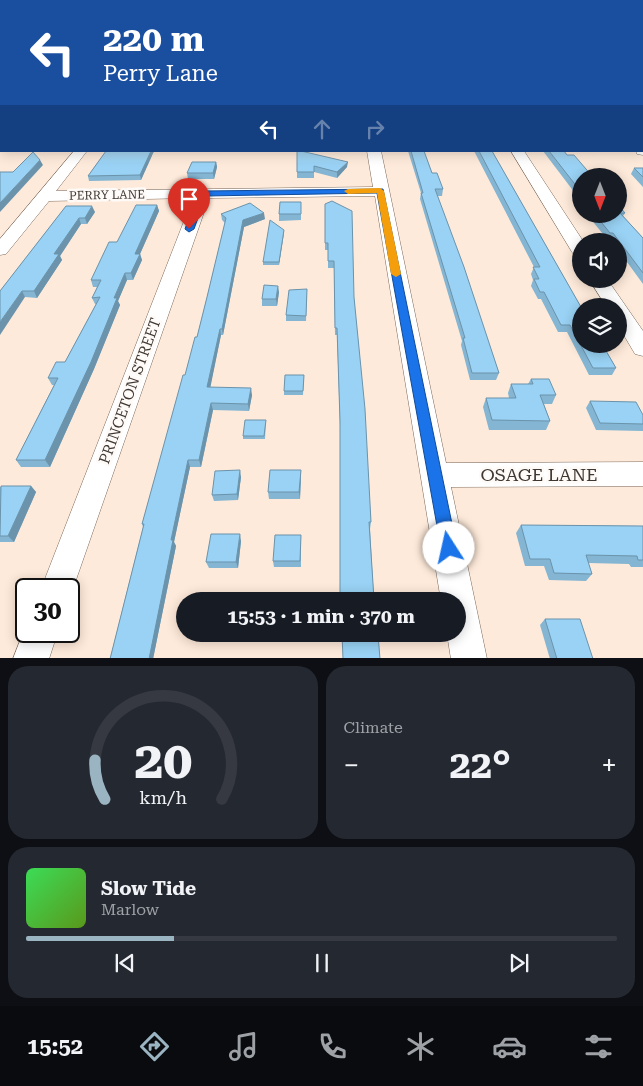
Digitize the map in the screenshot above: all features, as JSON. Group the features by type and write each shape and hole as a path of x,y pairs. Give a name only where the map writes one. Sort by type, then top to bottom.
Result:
{"street":[{"path":"0,250 80,152"},
{"path":"374,152 469,658"},
{"path":"518,152 572,238"},
{"name":"PERRY LANE","path":"44,196 380,191"},
{"name":"PRINCETON STREET","path":"61,578 202,193"},
{"path":"627,323 643,348"},
{"name":"OSAGE LANE","path":"436,475 643,474"},
{"path":"31,658 37,643"}],"building":[{"path":"33,152 40,160 0,203 0,172 13,172"},
{"path":"105,152 151,152 140,175 88,176"},
{"path":"297,152 305,152 348,162 337,172 314,166 314,172 297,172"},
{"path":"411,152 424,152 432,173 437,173 443,189 435,189 464,267 499,373 472,373 463,338 465,338 421,193 423,193"},
{"path":"480,152 493,152 576,298 572,298 572,329 570,325 561,325 544,292 540,292 534,279 539,279 533,267 540,267"},
{"path":"550,152 565,152 567,155 574,155 585,168 572,168 572,180"},
{"path":"192,162 216,162 213,173 187,173"},
{"path":"634,168 643,168 643,177"},
{"path":"332,201 352,211 354,297 365,409 374,592 340,592 340,421 337,328 335,328 334,261 328,261 328,243 325,243 325,204"},
{"path":"280,202 301,202 301,214 279,214"},
{"path":"250,203 264,213 243,220 222,329 220,329 207,387 251,388 248,404 211,403 199,460 188,460 149,658 110,658 144,524 142,524 183,375 185,375 195,337 197,337 207,297 226,218 221,214"},
{"path":"136,205 157,205 135,254 140,254 131,273 125,273 91,362 45,460 16,460 58,378 48,378 56,362 65,362 100,297 92,298 101,280 91,280 109,242 117,242"},
{"path":"66,206 92,206 85,218 79,218 54,254 59,254 34,291 22,291 0,322 0,291"},
{"path":"270,220 284,230 279,262 263,262"},
{"path":"628,222 643,238 643,273 627,252 627,233 610,233 602,223"},
{"path":"264,285 278,286 276,299 262,299"},
{"path":"307,289 306,316 286,315 289,290"},
{"path":"585,353 607,353 616,368 593,368"},
{"path":"285,375 304,375 303,391 284,391"},
{"path":"531,379 549,379 556,395 540,395 550,421 492,420 486,398 516,398 511,384 533,384"},
{"path":"590,401 636,402 643,415 643,424 600,423"},
{"path":"245,420 266,420 264,436 243,436"},
{"path":"240,470 237,494 212,495 215,471"},
{"path":"270,470 301,470 299,492 268,492"},
{"path":"1,486 31,486 8,536 0,536"},
{"path":"521,525 643,526 643,560 638,560 637,556 586,555 592,574 554,573 550,559 530,559"},
{"path":"211,534 240,534 236,562 206,562"},
{"path":"275,535 301,535 300,561 273,561"},
{"path":"545,619 580,619 593,658 557,658"},
{"path":"342,642 379,642 380,658 343,658"}],"slow traffic":[{"path":"348,191 380,191 396,274"}],"route":[{"path":"189,229 202,193 380,191 449,548"}]}
